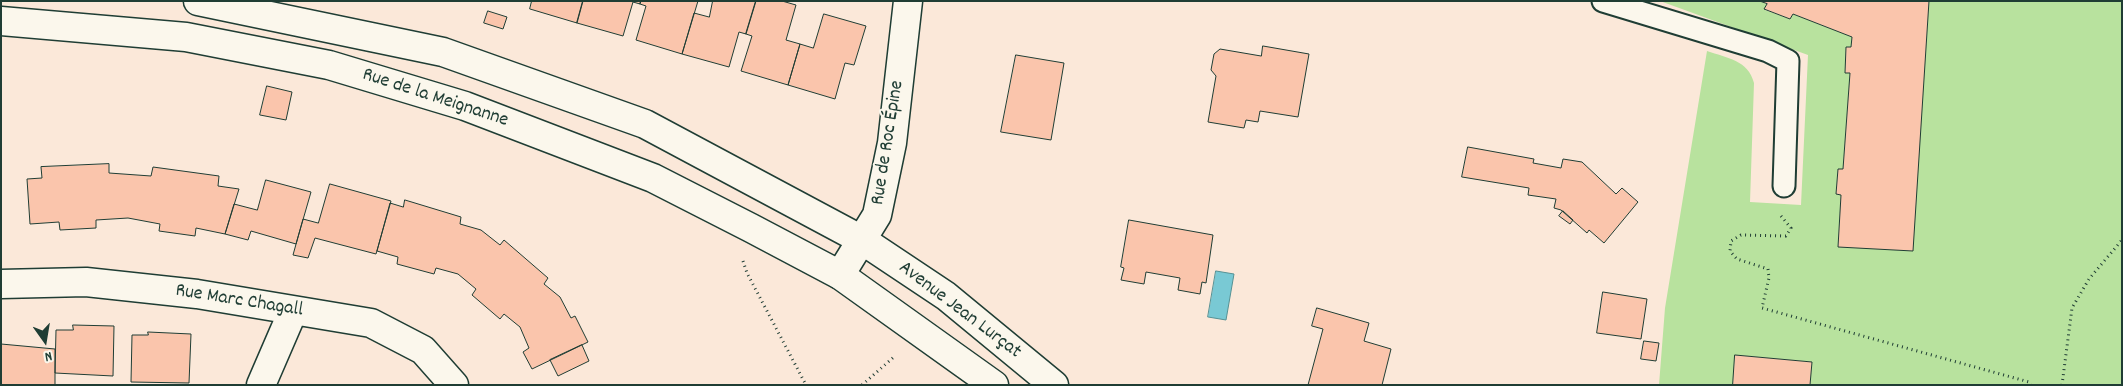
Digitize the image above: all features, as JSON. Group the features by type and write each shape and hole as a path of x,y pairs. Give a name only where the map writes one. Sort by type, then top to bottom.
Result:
{"street":[{"name":"Rue de la Meignanne","path":"198,1 443,52 645,124 862,240"},
{"name":"Rue de Roc Épine","path":"840,275 877,215 892,143 908,1"},
{"name":"Rue de la Meignanne","path":"1,21 186,37 329,65 465,106 653,178 840,275"},
{"name":"Avenue Jean Lurçat","path":"862,240 946,296 1054,385"},
{"name":"Avenue Jean Lurçat","path":"840,275 994,385"},
{"name":"Rue Marc Chagall","path":"1,284 86,282 197,294 372,324 423,350 454,385"},
{"path":"261,385 293,311"}],"lane":[{"path":"1603,1 1768,51 1788,62 1784,186"}],"path":[{"path":"1784,186 1777,204 1781,217 1789,224 1790,232 1780,237 1741,236 1731,241 1730,246 1730,251 1738,259 1768,269 1769,278 1762,308 2029,382 2031,385"},
{"path":"2062,385 2072,308 2089,279 2122,240"},
{"path":"741,256 747,273 806,385"},
{"path":"862,385 899,353"}],"green space":[{"path":"1660,1 1760,1 1767,4 1765,10 1790,19 1793,14 1852,37 1851,47 1846,48 1845,73 1850,73 1843,169 1838,169 1836,194 1841,195 1838,246 1912,251 1929,1 2122,1 2122,385 1810,385 1812,362 1735,355 1733,385 1659,385 1665,308 1707,51 1729,58 1742,65 1751,75 1754,83 1750,202 1801,205 1808,55"}],"water":[{"path":"1216,271 1234,274 1226,320 1208,317"}],"building":[{"path":"532,1 583,1 577,23 530,9"},
{"path":"583,1 641,1 640,4 633,2 623,36 577,23"},
{"path":"641,1 698,1 682,54 636,40 646,6 640,4"},
{"path":"713,1 756,1 746,34 739,32 729,67 682,54 694,13 709,17"},
{"path":"756,1 782,1 796,5 786,40 800,44 788,85 741,71 752,36 746,34"},
{"path":"1760,1 1929,1 1913,251 1838,247 1841,195 1836,194 1838,169 1843,169 1850,73 1845,73 1846,47 1851,47 1852,37 1793,14 1790,19 1764,9 1767,4"},
{"path":"488,11 507,17 503,29 484,23"},
{"path":"824,14 866,26 854,65 845,63 835,99 788,85 800,44 813,48"},
{"path":"1263,46 1309,54 1298,117 1260,111 1258,122 1246,120 1244,128 1208,122 1216,76 1211,70 1214,54 1220,49 1261,56"},
{"path":"1016,55 1064,63 1051,140 1001,132"},
{"path":"267,86 292,92 286,120 260,115"},
{"path":"1468,147 1534,159 1533,163 1561,168 1563,159 1582,162 1616,194 1622,188 1638,202 1604,243 1589,230 1587,233 1561,210 1554,208 1556,199 1528,195 1529,188 1462,177"},
{"path":"109,164 109,173 151,176 153,167 219,176 218,186 239,189 225,234 196,228 195,236 159,231 160,224 128,218 96,220 96,228 60,230 59,222 30,224 27,179 42,178 41,167"},
{"path":"266,180 311,192 296,244 251,231 248,240 225,234 234,204 257,210"},
{"path":"330,184 391,201 376,254 315,238 308,258 293,255 303,219 318,223"},
{"path":"405,200 461,217 460,224 481,230 500,245 504,240 548,278 544,284 560,297 571,318 575,316 588,342 532,369 523,352 529,348 520,327 504,314 500,319 472,295 476,289 458,274 436,268 434,274 397,264 398,257 377,251 390,203 403,207"},
{"path":"1563,211 1573,220 1570,224 1559,216"},
{"path":"1129,220 1213,235 1206,283 1202,282 1200,294 1178,290 1180,278 1146,272 1144,284 1121,280 1124,268 1121,267"},
{"path":"1603,292 1647,299 1641,339 1597,333"},
{"path":"1317,308 1369,323 1364,341 1391,349 1382,385 1308,385 1323,329 1312,326"},
{"path":"73,325 114,326 113,376 55,373 56,330 73,330"},
{"path":"148,332 191,334 189,383 131,382 132,335 148,335"},
{"path":"1644,341 1659,343 1656,361 1641,359"},
{"path":"1,344 55,349 55,385 1,385"},
{"path":"582,345 589,361 558,376 550,360"},
{"path":"1735,355 1812,362 1810,385 1733,385"}]}
